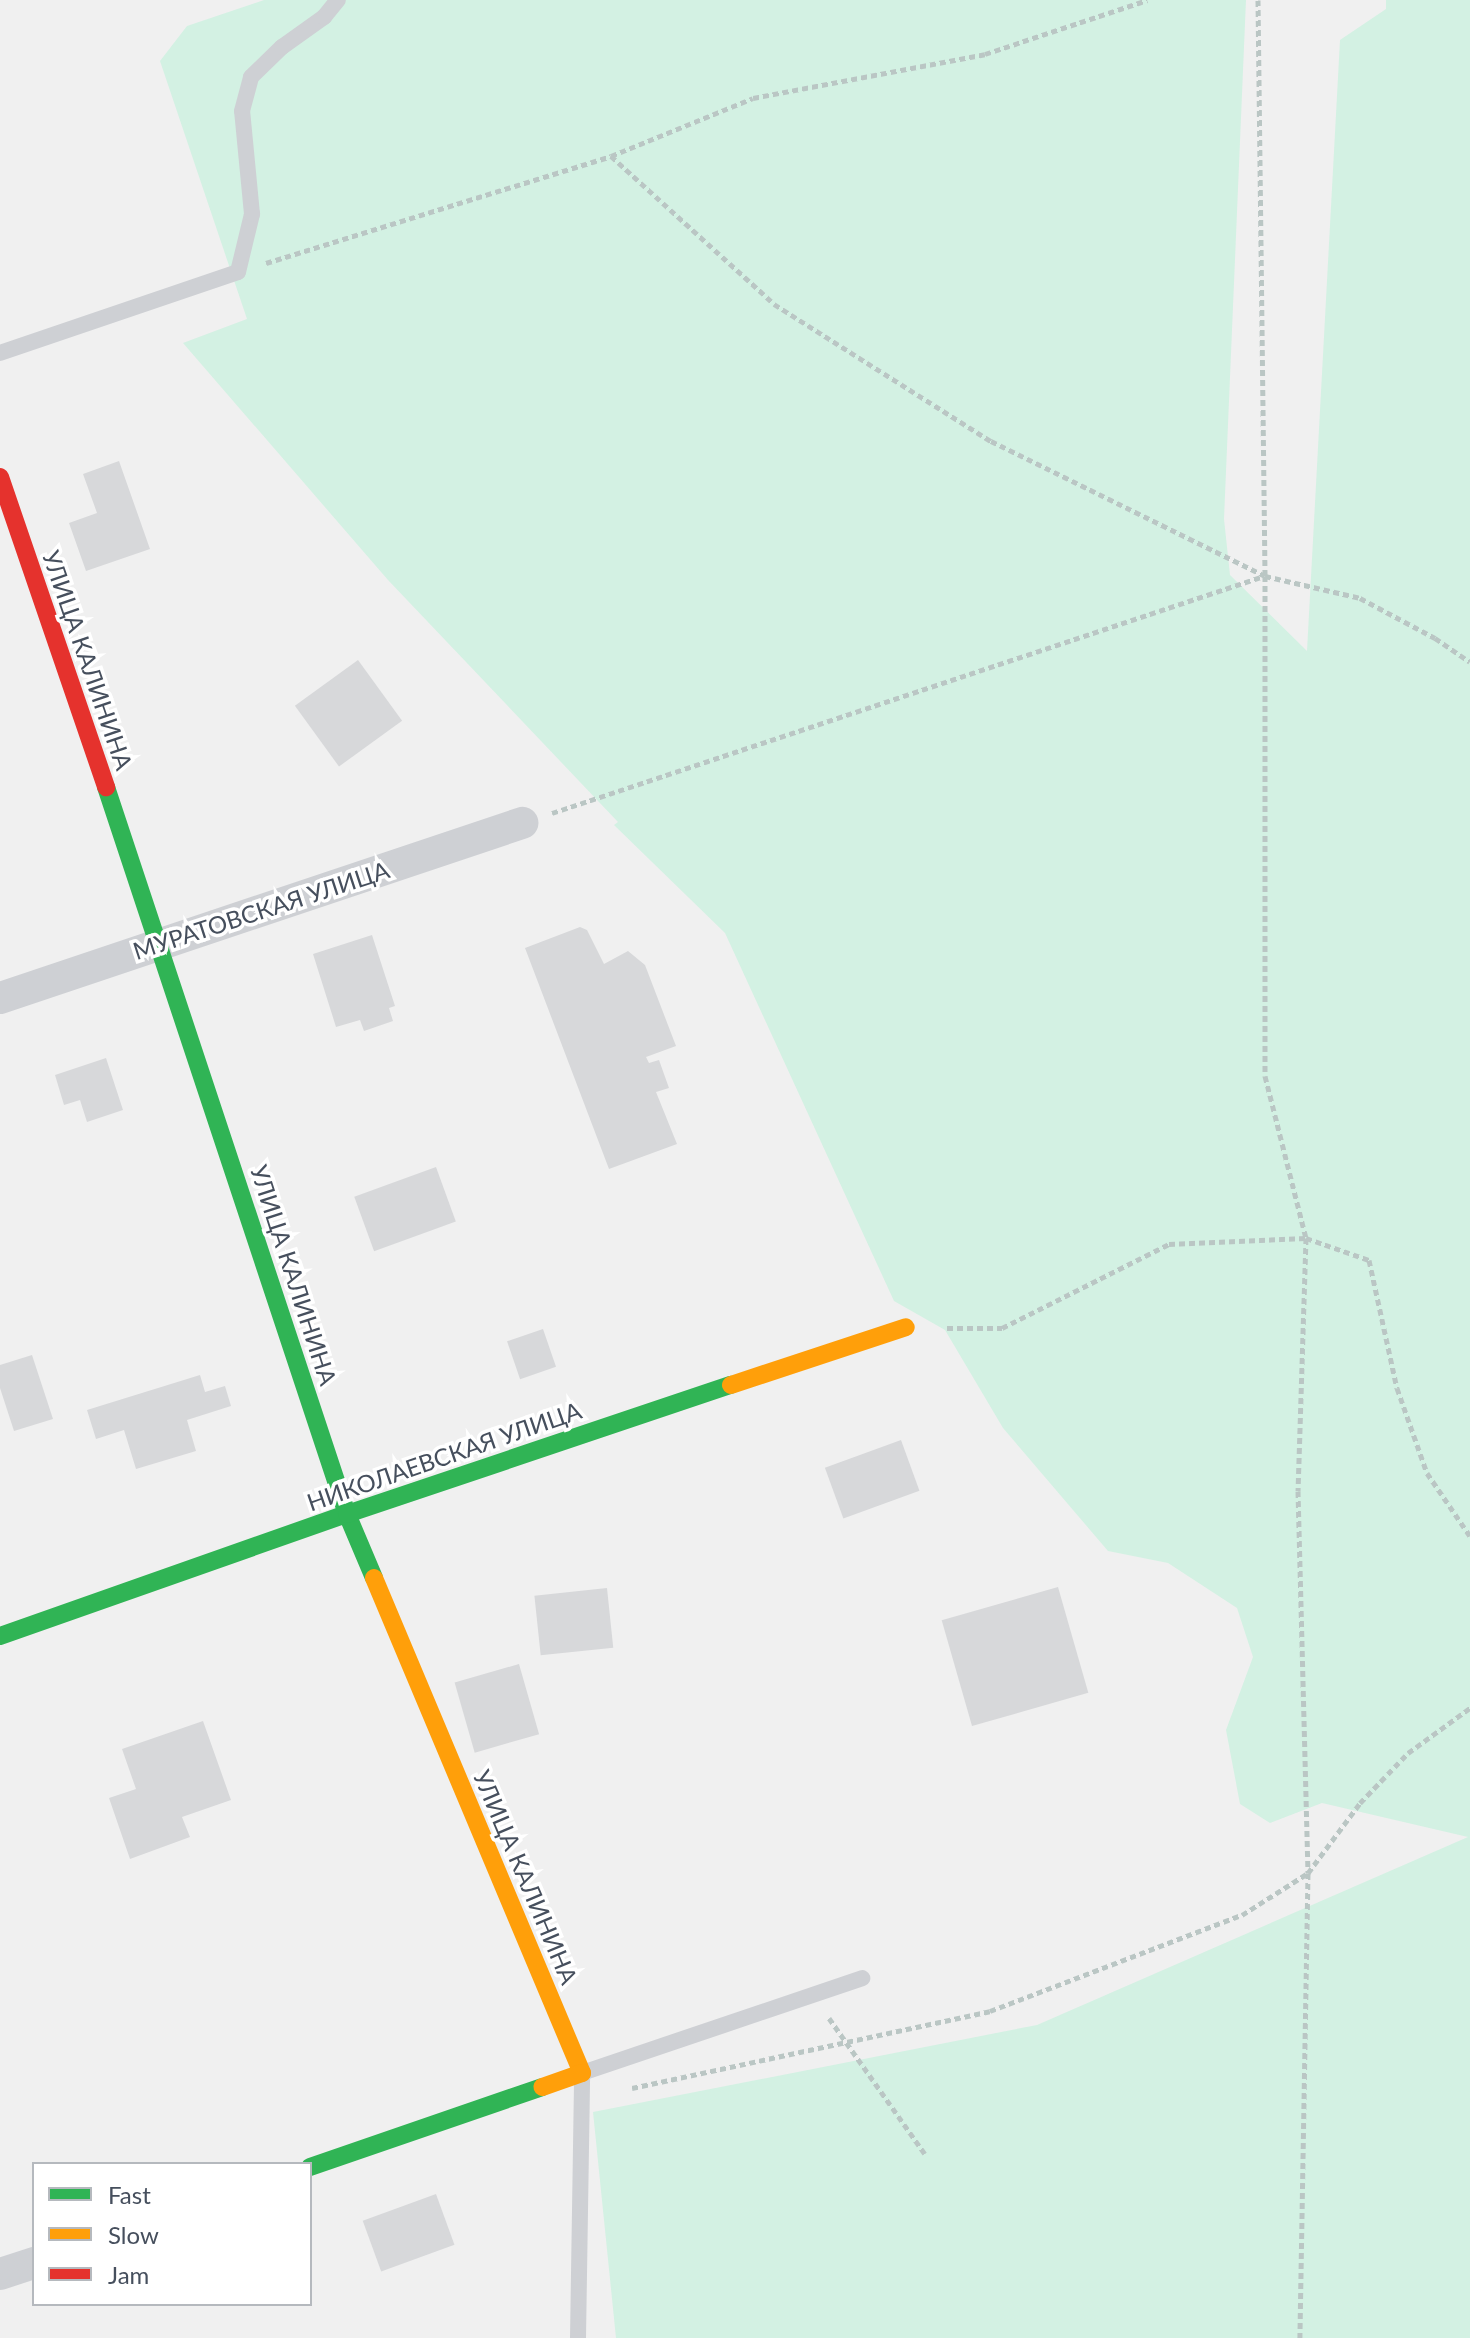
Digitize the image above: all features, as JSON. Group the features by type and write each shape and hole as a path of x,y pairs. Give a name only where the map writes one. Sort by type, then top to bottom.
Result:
{"street":[{"name":"УЛИЦА КАЛИНИНА","path":"0,477 159,943 347,1514 582,2073"},
{"name":"МУРАТОВСКАЯ УЛИЦА","path":"0,998 522,823"},
{"name":"НИКОЛАЕВСКАЯ УЛИЦА","path":"0,1636 347,1514 906,1327"},
{"path":"312,2166 582,2073"},
{"path":"0,2274 32,2264"}],"lane":[{"path":"0,353 238,272 252,214 242,111 251,77 282,47 324,17 338,0"},
{"path":"578,2338 582,2073 862,1978"}],"path":[{"path":"238,272 611,156 753,98 985,54 1147,0"},
{"path":"1258,0 1265,576 1265,1076 1306,1238 1298,1491 1308,1873 1300,2338"},
{"path":"611,156 774,304 991,441 1265,576 1360,598 1435,638 1470,662"},
{"path":"522,823 1265,576"},
{"path":"906,1327 1002,1328 1169,1244 1306,1238 1369,1260 1397,1388 1427,1473 1470,1536"},
{"path":"582,2073 607,2093 990,2011 1242,1915 1308,1873 1360,1803 1408,1753 1470,1708"},
{"path":"829,2018 925,2154"}],"green space":[{"path":"264,0 1246,0 1224,519 1230,575 1307,651 1340,40 1386,9 1386,0 1470,0 1470,2338 616,2338 593,2112 1037,2025 1468,1837 1322,1803 1270,1823 1240,1804 1226,1730 1253,1657 1237,1608 1168,1563 1108,1551 1003,1428 945,1330 894,1301 725,933 614,825 618,822 388,580 183,343 247,319 160,61 187,26"}],"building":[{"path":"119,461 150,549 86,571 69,523 97,513 83,474"},
{"path":"358,660 402,721 339,767 295,706"},
{"path":"580,927 587,930 604,964 628,951 645,965 676,1046 646,1057 649,1063 659,1060 669,1088 656,1092 677,1144 609,1169 525,948"},
{"path":"372,935 395,1006 389,1008 393,1021 364,1031 360,1020 336,1027 313,954"},
{"path":"106,1058 123,1110 87,1122 80,1100 64,1105 55,1075"},
{"path":"436,1167 456,1222 374,1251 354,1197"},
{"path":"543,1329 556,1367 520,1379 507,1341"},
{"path":"32,1355 53,1419 14,1431 0,1388 0,1365"},
{"path":"200,1375 205,1392 225,1386 231,1406 187,1420 196,1451 136,1469 124,1430 96,1439 87,1410"},
{"path":"901,1440 919,1491 843,1518 825,1468"},
{"path":"1058,1587 1088,1693 972,1726 942,1620"},
{"path":"607,1588 613,1648 541,1655 534,1596"},
{"path":"519,1664 539,1734 475,1753 455,1682"},
{"path":"203,1721 231,1800 182,1817 190,1837 130,1859 109,1798 136,1789 122,1749"},
{"path":"436,2194 454,2245 381,2271 363,2221"}],"traffic: fast":[{"path":"106,787 347,1514 374,1578"},
{"path":"0,1636 347,1514 731,1385"},
{"path":"312,2166 542,2087"}],"traffic: slow":[{"path":"731,1385 906,1327"},
{"path":"374,1578 582,2073 542,2087"}],"traffic: jam":[{"path":"0,477 106,787"}]}
